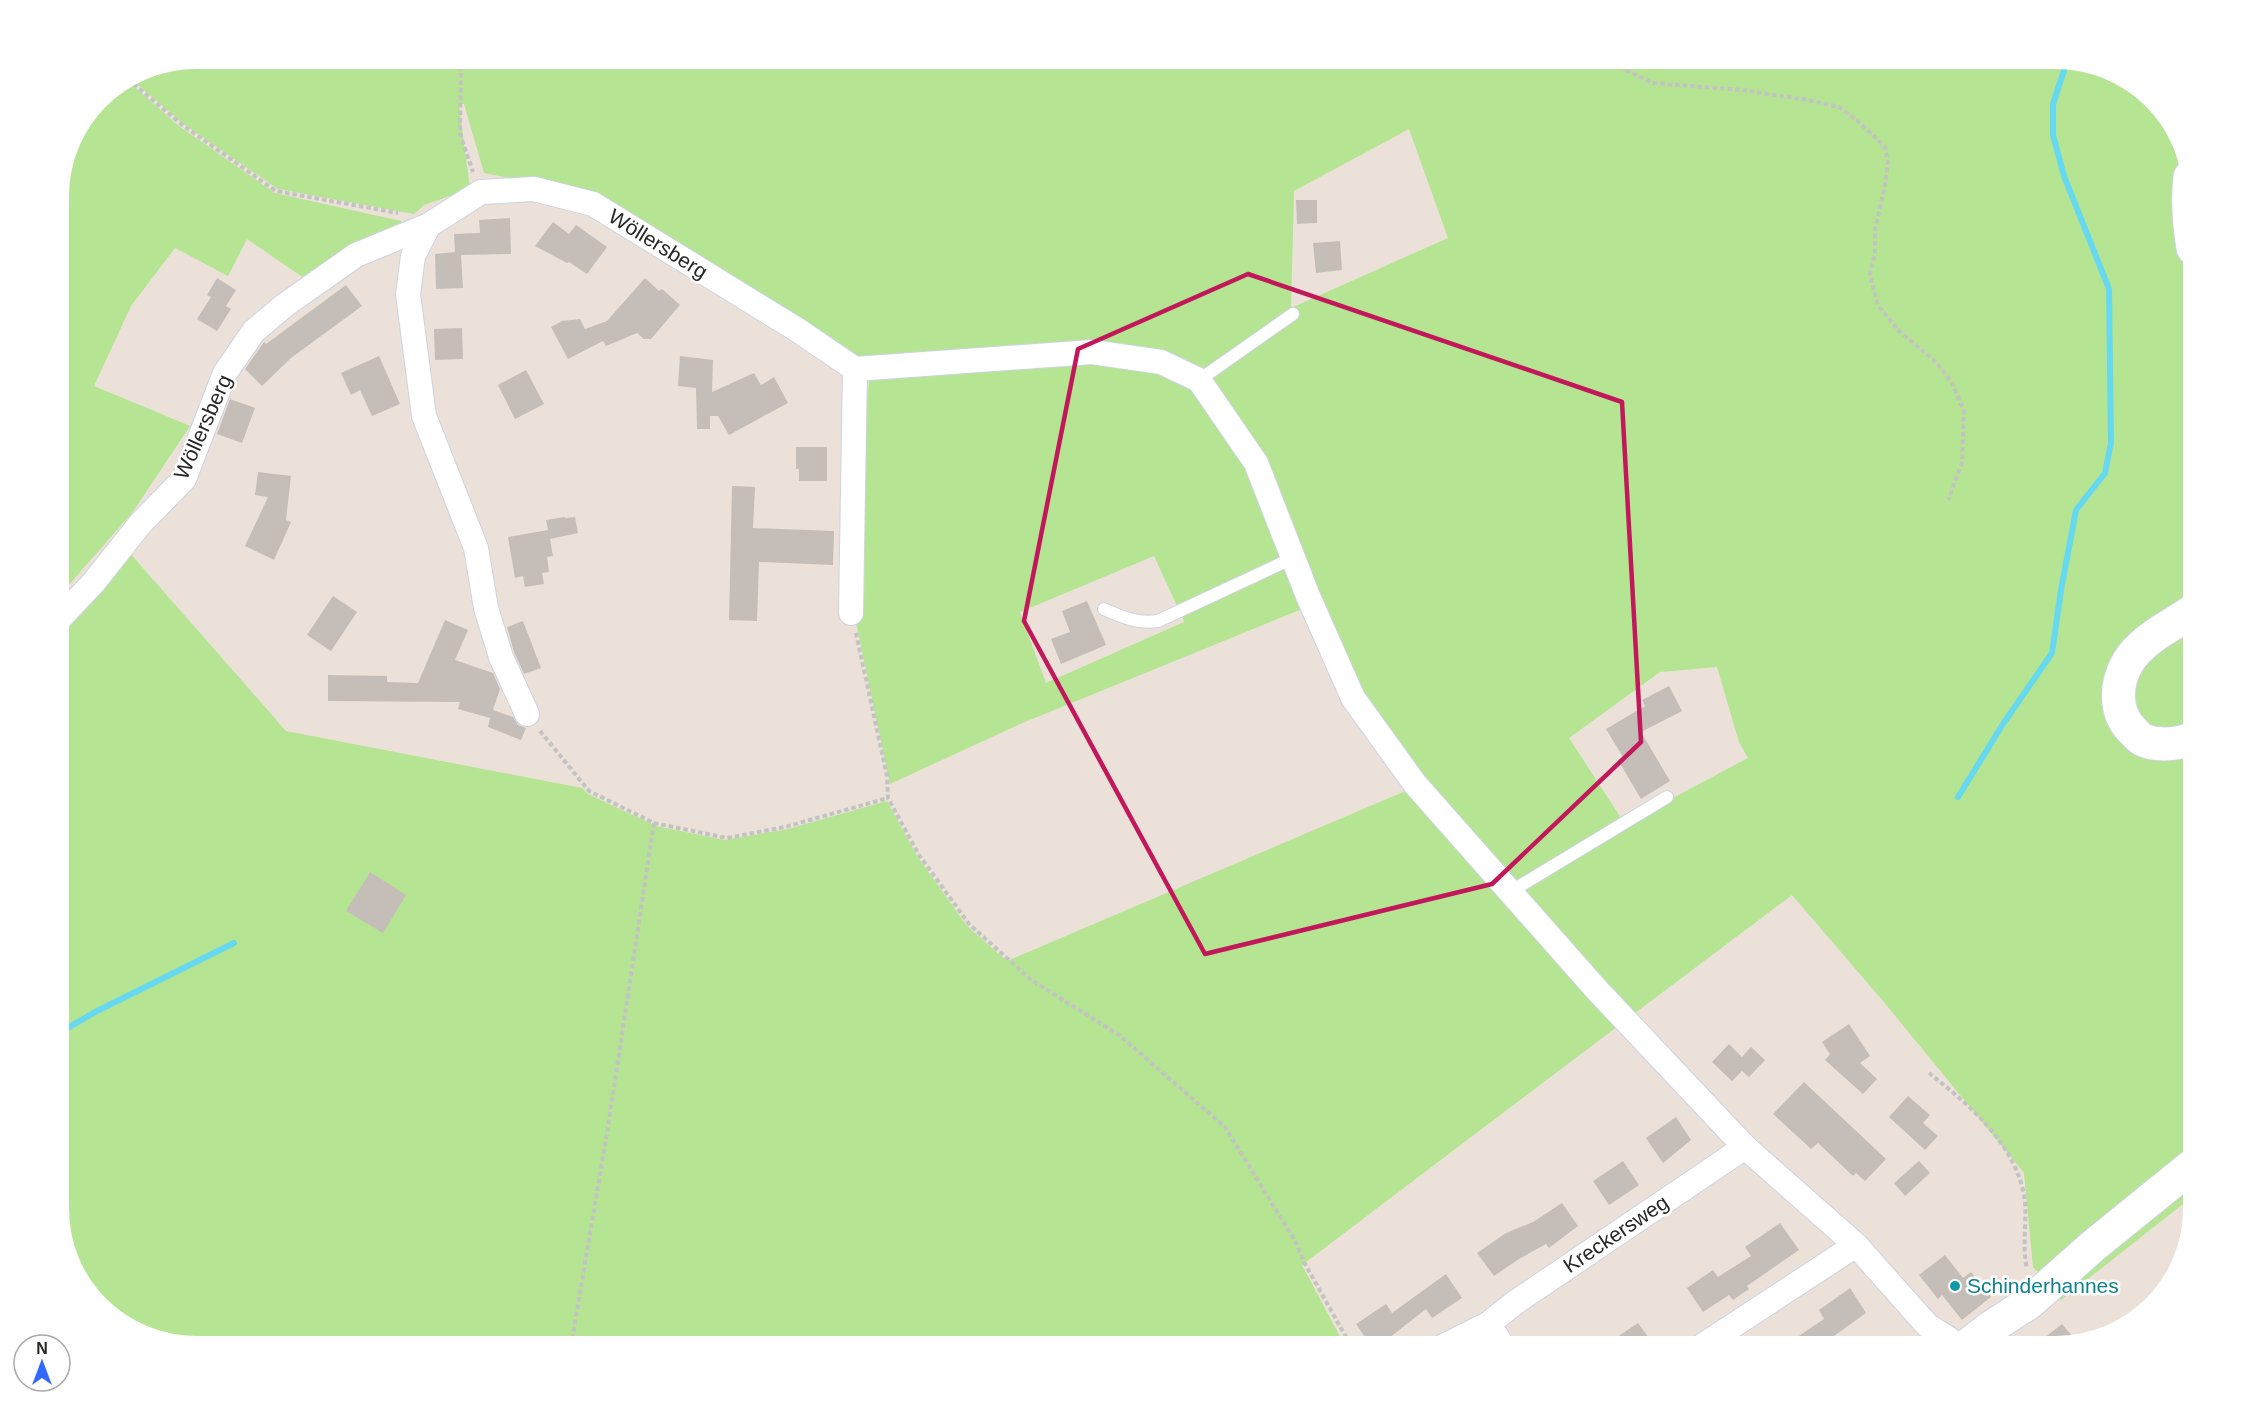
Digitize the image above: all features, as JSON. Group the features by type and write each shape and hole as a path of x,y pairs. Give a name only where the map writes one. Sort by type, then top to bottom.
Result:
{"main road":[{"path":"2183,618 2136,651 2127,663 2120,680 2118,697 2127,726 2141,740 2162,744 2183,742"},
{"path":"1980,1336 2030,1302 2093,1246 2183,1173"}],"street":[{"name":"Wöllersberg","path":"69,608 94,582 140,524 184,479 225,372 254,332 285,305 356,255 429,225 481,192 534,189 593,204 847,363"},
{"path":"429,225 413,256 408,294 424,416 476,549 486,608 501,657 527,714"},
{"path":"851,613 847,363 1092,352 1161,362 1199,380 1256,463 1293,558 1353,698 1415,784 1597,990 1745,1147 1856,1245 1927,1325 1944,1336"},
{"name":"Kreckersweg","path":"1465,1336 1488,1324 1516,1302 1745,1147"},
{"path":"1719,1336 1856,1245"},
{"path":"1488,1324 1496,1336"}],"lane":[{"path":"1199,380 1293,314"},
{"path":"1104,609 1130,621 1158,621 1293,558"},
{"path":"1510,892 1667,797"}],"path":[{"path":"460,69 460,134 481,192"},
{"path":"1624,69 1653,83 1742,90 1808,99 1839,107 1859,122 1885,147 1888,162 1886,185 1875,230 1875,254 1870,273 1871,279 1878,305 1899,331 1936,362 1952,383 1964,411 1962,463 1948,500"},
{"path":"135,85 181,124 276,191 413,216 429,225"},
{"path":"851,613 887,776 888,798 919,855 969,924 1030,979 1119,1035 1225,1127 1295,1241 1304,1262 1345,1336"},
{"path":"527,714 589,791 654,823 727,838 785,827 888,798"},
{"path":"573,1336 607,1133 654,823"},
{"path":"1929,1072 1967,1103 2007,1151 2024,1191 2024,1258 2029,1278 2045,1288"}],"highlighted area":[{"path":"1248,274 1622,402 1641,742 1492,884 1205,954 1024,621 1078,349"}],"green space":[{"path":"187,69 2056,69 2089,73 2120,86 2146,106 2166,132 2179,163 2183,187 2183,1158 2043,1273 2037,1271 2033,1267 2024,1173 1883,1001 1792,895 1627,1019 1515,892 1671,799 1748,758 1739,742 1717,667 1660,672 1569,738 1623,821 1511,887 1356,697 1312,595 1199,375 1161,359 865,364 603,197 484,173 464,104 459,104 470,189 424,205 414,214 278,189 182,123 137,84 171,71","holes":["1409,129 1448,238 1291,308 1294,191"]},
{"path":"133,85 179,126 275,193 401,221 402,229 304,278 247,239 228,276 175,248 131,306 94,386 190,426 132,513 69,585 70,179 73,163 86,132 112,100"},
{"path":"1091,356 1197,383 1252,465 1289,556 1178,608 1154,556 1020,612 1046,683 1184,622 1181,613 1291,563 1307,607 1020,724 890,784 854,613 856,500 869,381"},
{"path":"128,551 286,731 582,788 588,794 656,826 725,840 788,829 887,801 917,856 967,926 1007,961 1410,789 1618,1026 1302,1265 1340,1336 196,1336 163,1332 132,1319 106,1299 86,1273 71,1234 69,1218 69,614"},
{"path":"2183,1185 2183,1204 2060,1301 2060,1295"}],"building":[{"path":"1296,200 1317,200 1317,223 1297,224"},
{"path":"510,218 511,254 461,255 463,288 436,289 435,254 455,252 454,234 480,233 479,220"},
{"path":"553,222 569,234 576,225 607,247 587,274 569,262 535,246"},
{"path":"1340,241 1342,270 1316,273 1313,243"},
{"path":"217,278 236,290 226,306 231,309 217,331 197,319 211,297 207,295"},
{"path":"645,278 680,305 651,339 644,339 637,333 606,346 603,341 568,359 551,327 562,321 580,319 585,329 607,321"},
{"path":"346,285 362,306 291,358 262,386 245,369 264,342 266,344"},
{"path":"462,328 463,359 435,360 434,329"},
{"path":"379,356 400,404 372,416 360,390 351,395 341,373"},
{"path":"680,356 713,360 712,392 754,373 761,385 774,377 788,403 729,435 718,416 710,416 710,429 697,429 696,388 678,386"},
{"path":"526,370 544,404 515,419 498,385"},
{"path":"230,399 255,408 242,443 217,434"},
{"path":"796,447 827,447 827,481 799,481 799,469 796,469"},
{"path":"258,472 291,476 286,520 291,522 274,560 245,546 268,497 255,495"},
{"path":"732,486 755,487 753,528 834,531 833,565 759,562 757,621 729,620"},
{"path":"575,517 578,533 550,539 553,556 547,557 549,572 542,573 544,584 525,587 523,576 515,578 508,537 548,530 546,520"},
{"path":"333,596 357,612 331,651 307,635"},
{"path":"1087,601 1106,645 1061,664 1051,639 1070,632 1062,611"},
{"path":"445,620 468,630 455,660 493,673 500,689 493,710 513,717 518,725 526,728 521,740 488,727 490,718 458,709 460,702 328,701 328,675 387,676 387,682 418,683"},
{"path":"523,621 541,668 524,674 514,652 507,627"},
{"path":"1669,686 1682,711 1641,732 1670,781 1641,799 1618,760 1623,757 1606,729 1645,706 1642,700"},
{"path":"370,872 406,895 383,933 346,911"},
{"path":"1849,1024 1870,1056 1860,1063 1877,1079 1863,1094 1825,1060 1830,1054 1822,1042"},
{"path":"1729,1044 1742,1057 1751,1047 1765,1060 1749,1077 1742,1071 1732,1081 1712,1062"},
{"path":"1804,1082 1886,1159 1865,1181 1856,1173 1853,1176 1818,1143 1811,1149 1773,1114"},
{"path":"1908,1096 1930,1115 1923,1123 1938,1136 1925,1150 1889,1117"},
{"path":"1676,1117 1691,1140 1663,1163 1646,1138"},
{"path":"1623,1161 1639,1185 1609,1205 1593,1181"},
{"path":"1919,1161 1930,1173 1905,1196 1894,1183"},
{"path":"1562,1203 1578,1226 1549,1248 1546,1244 1494,1276 1477,1253 1506,1233 1533,1222"},
{"path":"1780,1223 1799,1250 1747,1286 1749,1289 1733,1300 1729,1295 1703,1312 1687,1288 1713,1270 1718,1277 1751,1256 1745,1247"},
{"name":"Schinderhannes","path":"1945,1255 1963,1278 1971,1272 1991,1297 1962,1320 1942,1295 1938,1299 1919,1275"},
{"path":"1446,1274 1462,1298 1432,1318 1426,1309 1392,1336 1364,1336 1356,1324 1386,1304 1392,1313"},
{"path":"1850,1288 1866,1313 1834,1336 1799,1336 1824,1319 1819,1310"},
{"path":"1638,1323 1648,1336 1619,1336"},
{"path":"2062,1324 2071,1335 2056,1336 2047,1336"}],"waterway":[{"path":"1958,797 2003,724 2052,653 2076,510 2105,473 2111,443 2109,289 2064,176 2053,135 2053,104 2064,69"},
{"path":"69,1027 234,943"}],"place":[{"name":"Schinderhannes","path":"1955,1286"}]}
